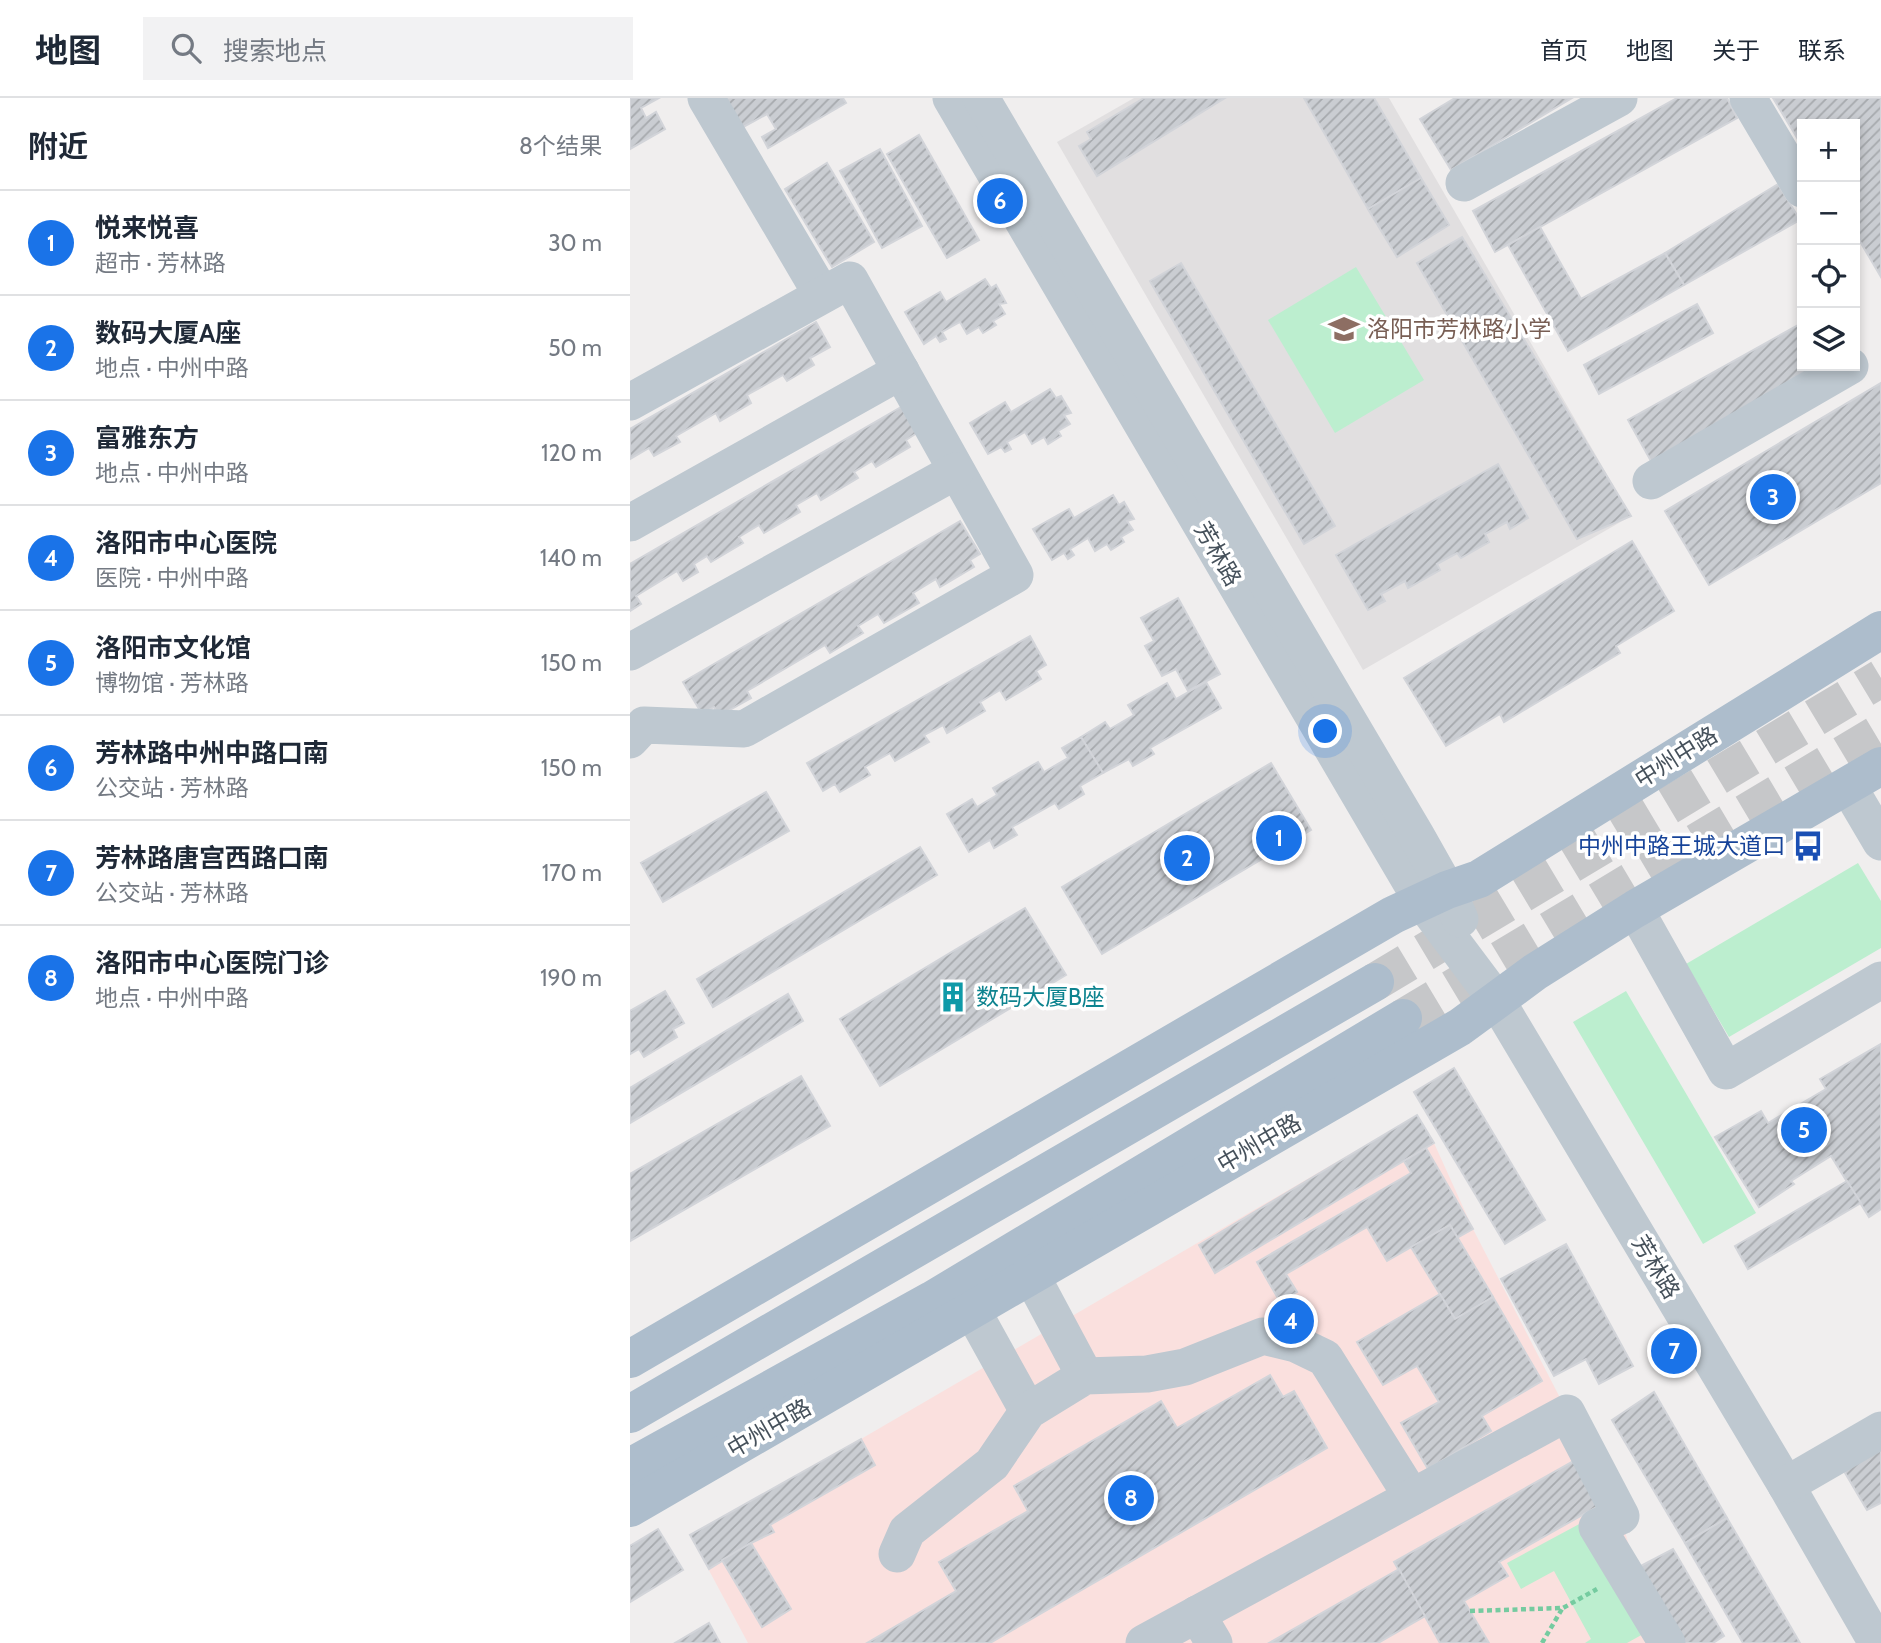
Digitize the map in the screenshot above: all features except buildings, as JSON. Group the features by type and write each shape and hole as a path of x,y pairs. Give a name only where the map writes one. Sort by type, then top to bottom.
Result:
{"main road":[{"name":"中州中路","path":"630,1359 1393,915 1479,879 1881,630"},
{"name":"中州中路","path":"630,1508 1460,1027 1535,972 1635,909 1881,766"},
{"path":"630,1414 1375,982"},
{"name":"中州中路","path":"630,1467 932,1300 1403,1018"},
{"path":"630,1398 732,1300"}],"street":[{"path":"706,98 822,295"},
{"name":"芳林路","path":"951,98 1435,896 1786,1485 1877,1643"},
{"name":"芳林路","path":"981,98 1435,896"},
{"path":"1464,183 1619,98"},
{"path":"1748,98 1798,182"},
{"path":"630,402 850,279 1014,575 744,729 635,722"},
{"path":"630,523 901,370"},
{"path":"1651,481 1841,371"},
{"path":"630,652 956,471"},
{"path":"1848,786 1881,842"},
{"path":"1635,909 1726,1071 1881,980"},
{"path":"1031,1275 1086,1376"},
{"path":"972,1310 1028,1410"},
{"path":"897,1554 908,1531 992,1464 1028,1410 1086,1376 1147,1374 1185,1367 1263,1336 1296,1344 1325,1358 1412,1497"},
{"path":"1144,1643 1205,1629 1412,1497 1567,1413 1620,1516 1597,1527 1667,1643"},
{"path":"1786,1485 1881,1430"}],"path":[{"path":"1470,1611 1563,1608 1626,1574"},
{"path":"1542,1643 1563,1608"}],"shaded area":[{"name":"洛阳市芳林路小学","path":"1134,98 1389,98 1631,516 1363,670 1057,142"},
{"path":"1417,1115 1434,1143 1473,1229 1621,1516 1635,1569 1678,1643 748,1643 690,1535 861,1439"}],"green space":[{"path":"1356,267 1424,380 1335,433 1268,320"},
{"path":"1858,863 1881,901 1881,948 1729,1037 1686,964"},
{"path":"1626,991 1756,1213 1703,1244 1573,1022"},
{"path":"1583,1522 1645,1633 1627,1643 1585,1643 1591,1639 1554,1571 1521,1589 1507,1563"}],"tunnel":[{"path":"1375,982 1881,678"},
{"path":"1403,1018 1881,732"}],"place":[{"name":"芳林路中州中路口南","path":"1000,201"},
{"name":"洛阳市芳林路小学","path":"1344,329"},
{"name":"富雅东方","path":"1773,497"},
{"name":"悦来悦喜","path":"1279,838"},
{"name":"中州中路王城大道口","path":"1808,846"},
{"name":"数码大厦A座","path":"1187,858"},
{"name":"数码大厦B座","path":"953,997"},
{"name":"洛阳市文化馆","path":"1804,1130"},
{"name":"洛阳市中心医院","path":"1291,1321"},
{"name":"芳林路唐宫西路口南","path":"1674,1351"},
{"name":"洛阳市中心医院门诊","path":"1131,1498"}]}
